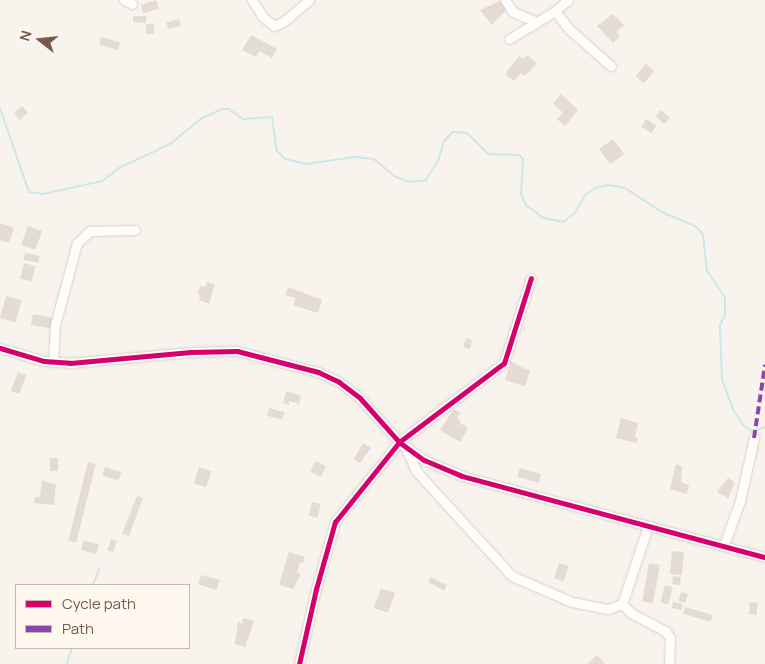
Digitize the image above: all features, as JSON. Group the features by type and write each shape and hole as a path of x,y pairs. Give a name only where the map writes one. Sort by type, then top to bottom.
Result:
{"street":[{"path":"252,0 263,18 274,26 283,22 309,0"},
{"path":"505,0 514,12 537,22"},
{"path":"509,39 555,11 568,0"},
{"path":"555,11 569,28 611,66"},
{"path":"53,362 55,325 76,243 90,231 135,230"},
{"path":"299,664 336,522 402,444 504,364 530,278"},
{"path":"0,348 53,362 238,351 318,372 339,382 360,398 402,444 424,460 462,476 765,557"},
{"path":"724,545 740,501 754,438"},
{"path":"402,444 416,471 512,576 572,602 608,609 622,604"},
{"path":"622,604 648,526"},
{"path":"622,604 631,613 666,632 670,638 670,664"}],"building":[{"path":"156,0 159,9 144,14 141,5"},
{"path":"502,0 509,7 492,25 480,10"},
{"path":"613,14 624,25 616,32 620,36 613,43 597,26"},
{"path":"133,16 146,16 146,23 133,22"},
{"path":"179,19 181,26 168,29 167,23"},
{"path":"146,24 154,24 154,34 146,34"},
{"path":"251,35 277,49 272,58 259,51 256,57 242,50"},
{"path":"101,37 120,42 118,50 99,45"},
{"path":"527,55 537,63 525,76 521,73 514,81 505,74 519,56 523,59"},
{"path":"646,64 654,71 644,83 636,76"},
{"path":"561,94 578,110 565,126 557,119 563,113 553,103"},
{"path":"22,106 28,113 20,120 14,113"},
{"path":"661,110 670,118 665,124 656,116"},
{"path":"646,119 656,125 652,133 641,127"},
{"path":"613,139 624,154 610,164 599,149"},
{"path":"0,223 14,228 9,243 0,240"},
{"path":"28,226 42,231 35,250 21,245"},
{"path":"25,253 40,256 38,263 24,260"},
{"path":"24,263 36,266 32,281 20,279"},
{"path":"207,282 215,284 209,304 199,300 200,295 197,294 200,286 205,287"},
{"path":"288,287 322,300 318,313 293,305 296,298 285,295"},
{"path":"6,296 21,300 16,322 0,318"},
{"path":"33,314 53,318 51,329 31,325"},
{"path":"466,338 472,340 470,349 463,347"},
{"path":"511,362 530,371 525,386 505,380"},
{"path":"18,372 26,375 19,394 11,391"},
{"path":"286,391 301,396 299,404 289,401 289,405 283,403"},
{"path":"269,408 284,412 282,420 267,416"},
{"path":"454,409 460,413 457,418 461,421 455,429 461,423 468,428 460,442 440,430"},
{"path":"621,418 638,423 635,437 638,438 637,443 616,438"},
{"path":"363,443 371,448 360,463 354,459"},
{"path":"50,458 58,458 58,471 50,471"},
{"path":"315,461 326,466 321,477 310,472"},
{"path":"88,462 96,464 76,543 68,541"},
{"path":"676,464 682,466 681,482 689,485 687,494 670,489"},
{"path":"105,467 121,472 119,481 102,476"},
{"path":"199,467 211,471 206,487 194,483"},
{"path":"520,468 541,474 539,483 518,477"},
{"path":"728,478 735,482 728,498 717,492"},
{"path":"42,480 56,485 54,505 34,503 35,497 40,497"},
{"path":"137,496 143,498 129,536 122,534"},
{"path":"312,502 321,504 318,518 309,516"},
{"path":"111,539 117,541 113,552 107,550"},
{"path":"84,540 99,545 96,554 81,550"},
{"path":"672,551 684,552 682,575 670,574"},
{"path":"289,552 305,557 303,563 300,562 297,573 301,574 293,589 279,585"},
{"path":"559,563 569,566 564,581 554,578"},
{"path":"649,563 660,565 653,603 642,601"},
{"path":"201,575 220,580 216,590 198,584"},
{"path":"673,576 681,577 680,585 672,584"},
{"path":"431,577 447,585 444,591 428,582"},
{"path":"665,585 673,587 668,604 661,602"},
{"path":"381,588 395,593 388,613 374,608"},
{"path":"681,592 688,594 685,603 679,601"},
{"path":"673,602 683,604 682,610 672,608"},
{"path":"750,602 758,603 756,615 749,614"},
{"path":"685,607 713,615 711,622 683,614"},
{"path":"243,618 254,621 245,647 235,644 238,622 242,624"},
{"path":"597,655 605,664 587,664"}],"waterway":[{"path":"0,108 29,192 43,194 102,181 119,168 170,144 202,118 222,109 229,109 243,119 272,117 277,151 285,159 307,164 354,157 374,159 394,176 410,182 426,180 438,161 444,141 453,132 467,133 488,154 519,155 523,159 521,194 526,205 543,218 563,222 575,213 585,195 595,188 609,185 625,188 662,212 695,226 703,234 707,271 725,298 725,315 720,325 722,380 734,411 743,425 752,431 765,427"},
{"path":"93,584 99,569"},
{"path":"67,664 72,649"}],"marked path":[{"path":"754,438 765,365"}],"cycle path":[{"path":"299,664 316,589 335,522 399,442 504,363 531,278"},
{"path":"0,348 44,361 70,363 190,352 237,351 318,372 339,382 360,398 399,442 424,460 462,476 765,557"}]}
